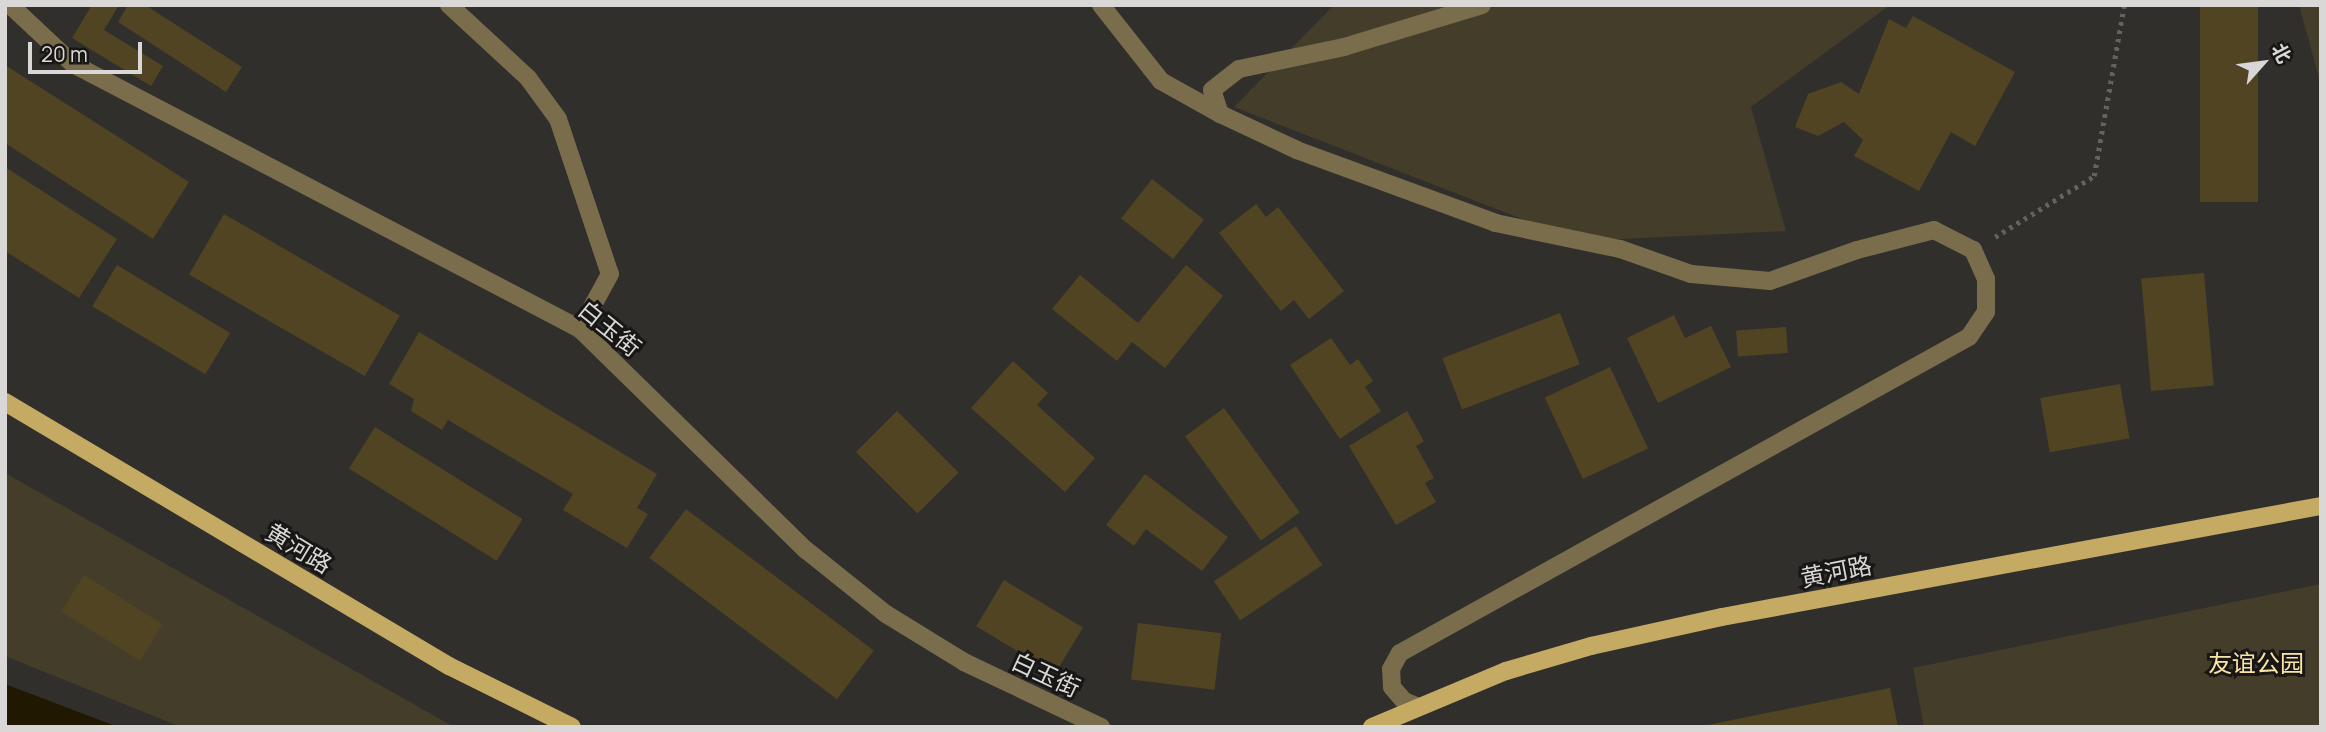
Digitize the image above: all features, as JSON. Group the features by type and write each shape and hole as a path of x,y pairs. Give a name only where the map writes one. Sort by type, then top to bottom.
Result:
{"main road":[{"name":"黄河路","path":"5,402 449,666 572,727"},
{"name":"黄河路","path":"1372,727 1416,706 1506,671 1696,623 2321,506"}],"street":[{"name":"白玉街","path":"10,5 23,13 73,64 580,329 806,550 886,614 964,662 1101,727"},
{"path":"449,5 528,78 558,119 610,274 580,329"},
{"path":"1101,5 1161,81 1220,114 1297,150 1496,223 1620,249 1691,274 1770,281 1857,250 1934,230 1973,250 1986,279 1986,312 1969,337 1400,653 1391,669 1392,687 1416,706"},
{"path":"1220,114 1212,90 1238,69 1344,47 1482,5"}],"path":[{"path":"1973,250 2094,176 2124,5"}],"green space":[{"path":"1334,5 1890,5 1751,107 1786,231 1579,241 1234,107"},
{"path":"2299,5 2321,5 2321,85"},
{"path":"5,473 454,727 181,727 5,656"},
{"name":"友谊公园","path":"2321,584 2321,727 1924,727 1913,668"}],"shaded area":[{"path":"5,684 118,727 5,727"}],"building":[{"path":"92,5 119,5 104,30 163,66 151,86 72,38"},
{"path":"128,5 145,5 242,67 226,92 118,22"},
{"path":"2200,5 2258,5 2258,202 2200,202"},
{"path":"1913,16 2015,72 1975,146 1951,132 1919,191 1854,156 1863,140 1844,122 1818,136 1795,127 1808,94 1841,82 1859,94 1889,19 1906,28"},
{"path":"5,65 189,182 153,239 5,143"},
{"path":"5,167 117,239 79,298 5,251"},
{"path":"1152,179 1204,220 1173,259 1121,218"},
{"path":"1256,204 1266,217 1278,207 1344,291 1309,319 1294,300 1281,311 1219,233"},
{"path":"224,214 400,316 365,376 189,275"},
{"path":"117,265 230,333 205,374 92,306"},
{"path":"1186,265 1223,296 1165,368 1132,342 1117,361 1052,309 1080,275 1138,323"},
{"path":"2204,273 2214,386 2151,391 2141,278"},
{"path":"1560,313 1580,364 1462,410 1442,358"},
{"path":"1674,315 1685,338 1711,326 1731,367 1658,403 1627,338"},
{"path":"1786,327 1788,353 1738,356 1736,330"},
{"path":"419,332 657,474 637,508 648,514 627,548 563,510 573,494 448,420 442,430 411,411 414,399 389,384"},
{"path":"1331,338 1350,365 1358,359 1373,381 1365,387 1381,411 1340,439 1290,365"},
{"path":"1013,361 1048,393 1037,405 1095,458 1065,492 971,408"},
{"path":"1610,367 1648,449 1583,479 1545,397"},
{"path":"2120,384 2130,438 2050,452 2040,398"},
{"path":"1224,408 1300,512 1261,541 1185,436"},
{"path":"897,411 959,473 918,514 856,452"},
{"path":"1407,411 1424,441 1416,446 1434,478 1425,483 1436,502 1396,525 1349,446"},
{"path":"375,427 523,519 497,561 349,469"},
{"path":"1145,474 1228,537 1202,571 1146,529 1134,546 1106,525"},
{"path":"686,509 874,650 837,699 649,558"},
{"path":"1296,526 1322,565 1240,620 1214,581"},
{"path":"84,575 163,624 140,661 61,611"},
{"path":"1004,580 1083,627 1055,674 976,626"},
{"path":"1138,623 1221,633 1214,690 1131,680"},
{"path":"1890,688 1898,727 1703,727 1703,726"}]}
